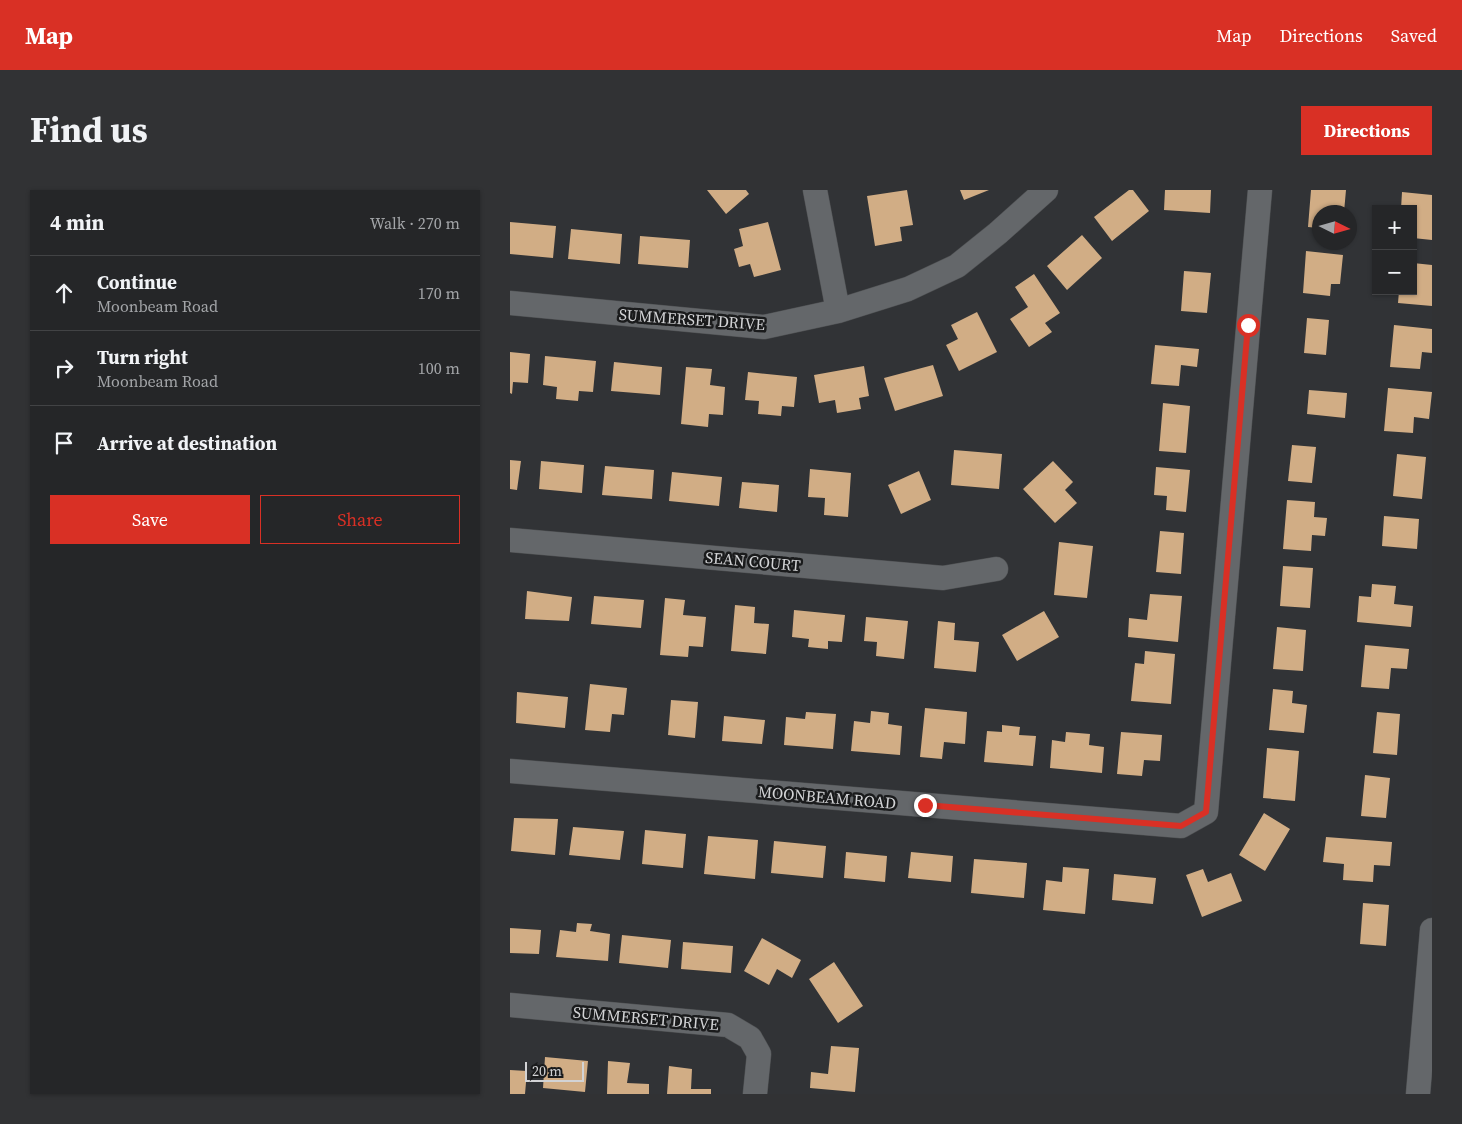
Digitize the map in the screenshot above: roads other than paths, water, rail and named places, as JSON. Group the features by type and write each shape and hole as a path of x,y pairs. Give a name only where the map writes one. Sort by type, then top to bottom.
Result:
{"street":[{"path":"815,190 838,311"},
{"name":"SUMMERSET DRIVE","path":"510,303 764,327 838,311 908,290 957,266 998,233 1046,190"},
{"name":"MOONBEAM ROAD","path":"510,771 1181,826 1206,812 1260,190"},
{"name":"SEAN COURT","path":"510,540 943,578 996,569"},
{"path":"1418,1094 1432,930"},
{"name":"SUMMERSET DRIVE","path":"510,1005 728,1025 750,1038 758,1054 755,1094"}]}
